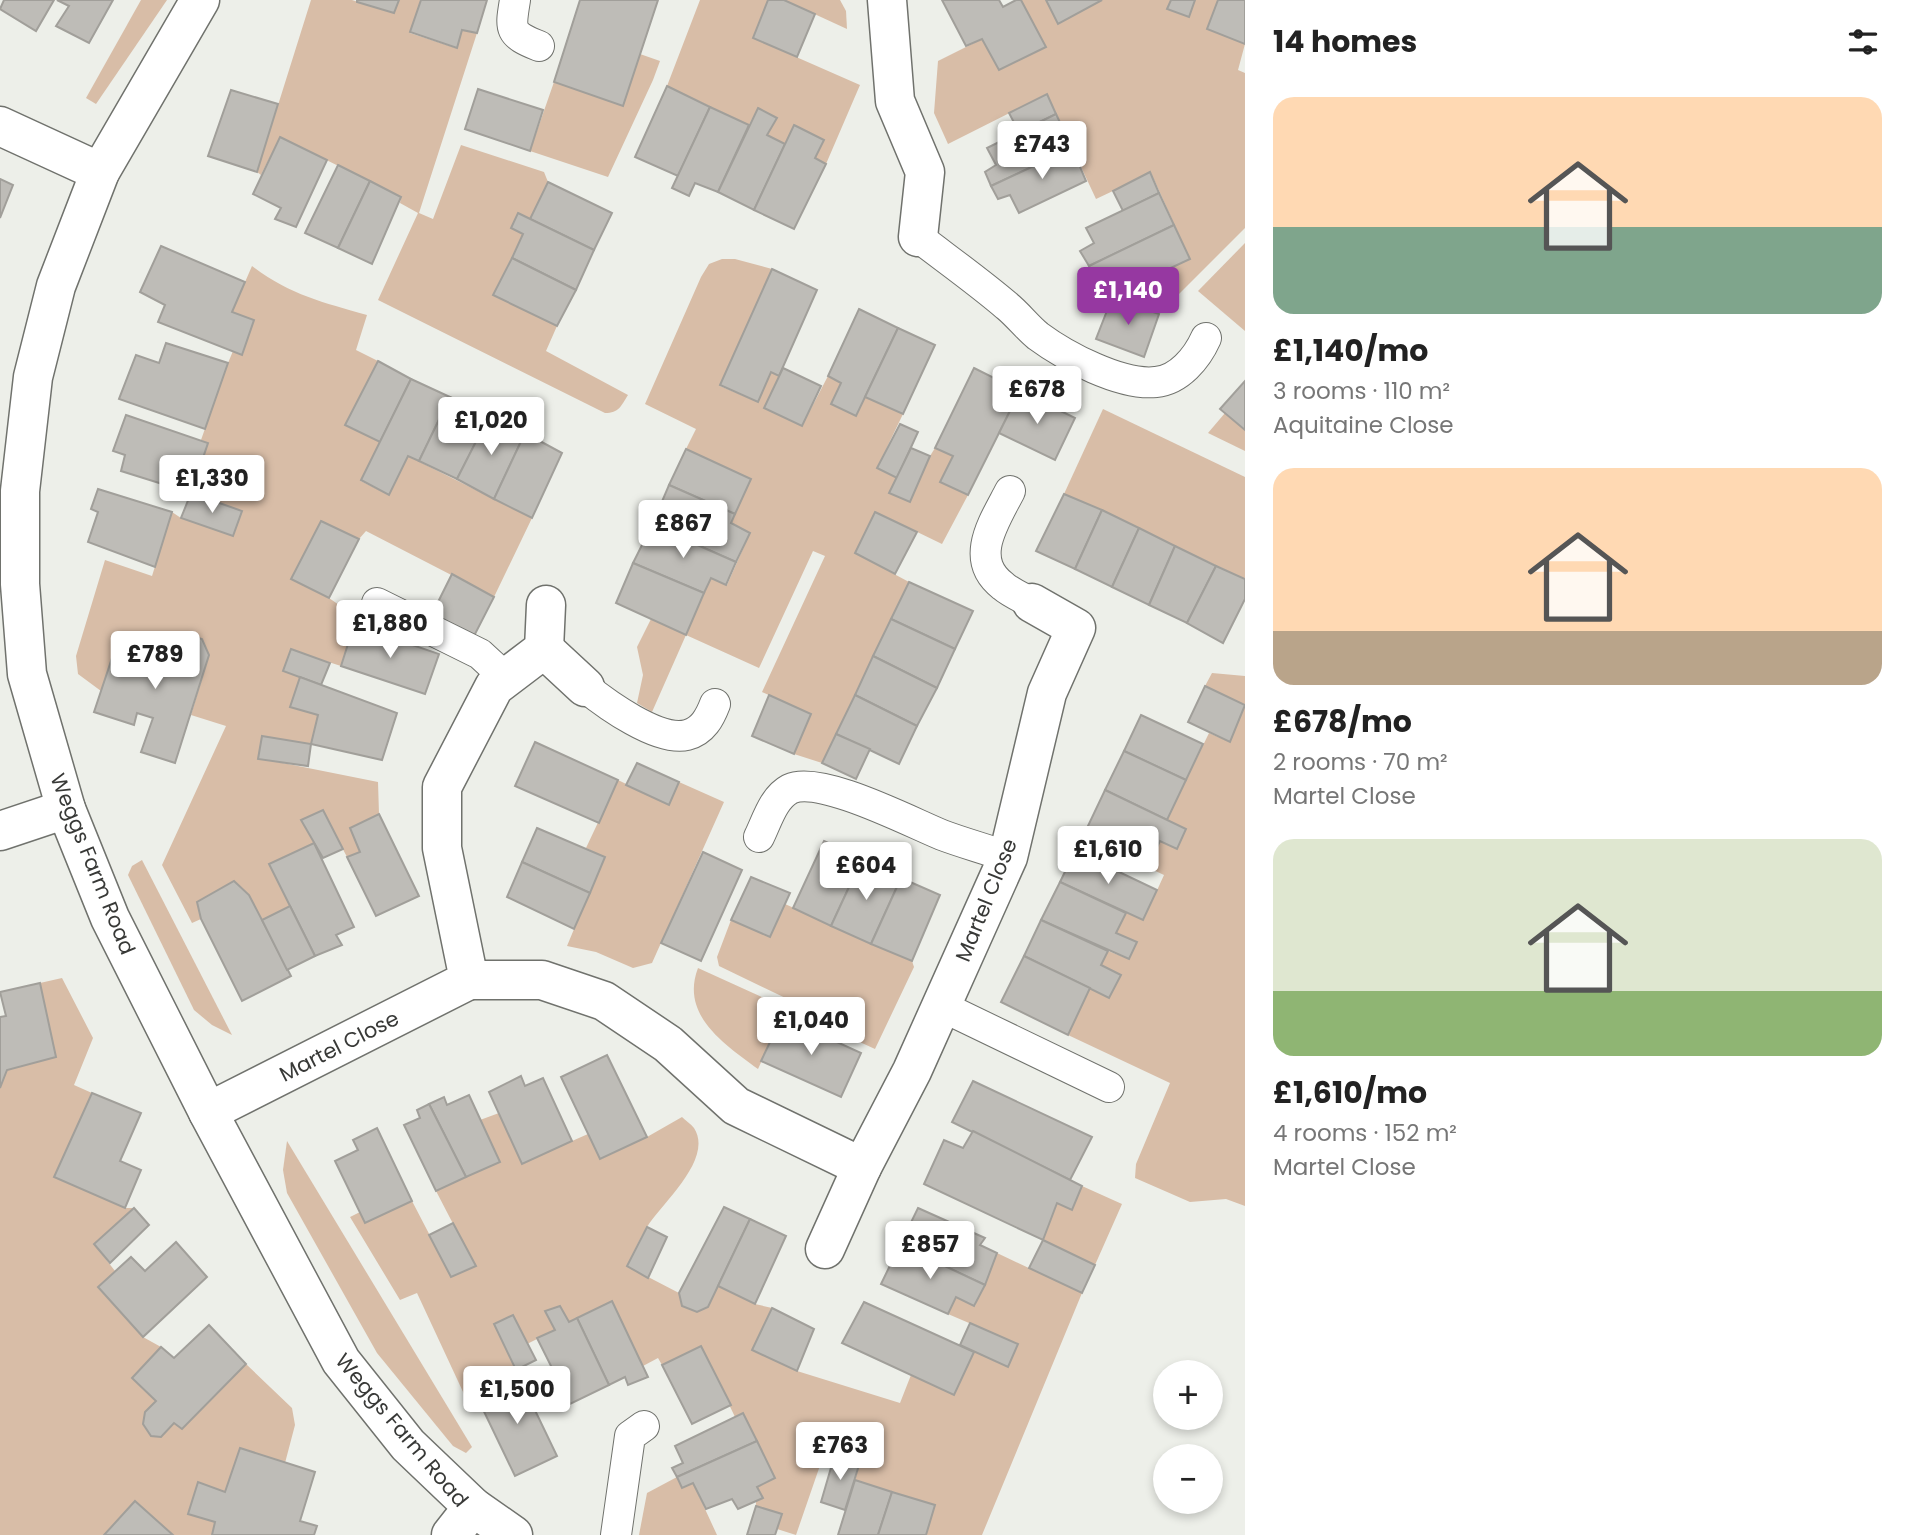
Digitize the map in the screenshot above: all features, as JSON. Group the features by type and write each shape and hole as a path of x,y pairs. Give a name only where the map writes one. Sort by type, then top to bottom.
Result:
{"street":[{"name":"Weggs Farm Road","path":"200,0 100,172 56,286 33,377 20,491 20,584 27,674 66,808 110,918 208,1112 341,1361 408,1445 462,1521 513,1535"},
{"path":"887,0 895,100 925,173 918,237"},
{"path":"0,126 100,172"},
{"name":"Martel Close","path":"825,1249 862,1167 912,1071 1008,856 1047,693 1076,628 1032,603"},
{"path":"546,605 544,649 585,687"},
{"path":"469,980 442,848 442,788 495,687 544,649"},
{"path":"0,831 66,808"},
{"name":"Martel Close","path":"208,1112 469,980 542,980 604,1001 668,1044 736,1106 862,1167"}],"lane":[{"path":"515,0 511,26 516,35 539,46"},
{"path":"918,237 1007,306 1037,335 1070,358 1119,378 1155,383 1171,378 1186,367 1202,348 1206,338"},
{"path":"1010,491 987,537 984,551 988,571 1003,586 1032,603"},
{"path":"377,603 480,654 506,678"},
{"path":"585,687 613,710 640,724 685,736 698,730 709,719 715,704"},
{"path":"759,837 782,794 794,788 812,786 864,802 944,835 1008,856"},
{"path":"941,1006 1109,1087"},
{"path":"616,1535 631,1436 644,1426"}],"shaded area":[{"path":"141,0 167,0 96,104 86,98"},
{"path":"311,0 352,0 393,13 399,0 421,0 410,33 456,48 462,30 477,33 419,213 433,219 461,145 544,172 548,182 530,219 518,213 511,228 523,234 493,295 557,326 546,351 628,395 617,410 605,413 378,300 418,213 400,203 401,197 280,137 261,175 257,172"},
{"path":"700,0 768,0 753,38 860,85 826,164 815,158 824,140 794,126 785,144 767,135 776,118 758,108 749,125 667,86"},
{"path":"784,0 840,0 846,11 847,29"},
{"path":"1021,0 1046,0 1058,24 1102,0 1171,0 1167,9 1188,17 1195,0 1218,0 1207,29 1245,44 1238,70 1245,73 1245,228 1159,314 1118,300 1117,293 1190,259 1151,173 1096,199 1047,94 948,144 934,113 938,61 982,39 999,70 1046,47"},
{"path":"640,54 660,61 608,177 530,151 554,82 623,106"},
{"path":"1245,243 1245,331 1198,291"},
{"path":"722,259 735,259 772,269 720,386 758,402 771,372 779,376 764,408 802,426 828,376 841,383 831,404 856,416 865,397 903,414 877,468 897,478 889,493 930,456 935,448 953,456 940,482 968,495 942,544 876,512 855,553 909,582 822,763 794,754 811,714 762,692 825,556 813,551 759,668 686,635 711,578 727,585 750,533 731,523 751,479 686,449 696,429 645,404 709,264"},
{"path":"252,266 293,291 367,315 356,350 378,361 346,425 380,442 361,481 389,495 408,456 532,518 494,597 366,531 359,539 321,521 292,579 329,598 355,616 354,625 341,666 291,650 283,671 300,677 290,707 318,715 311,744 263,736 258,758 378,782 379,814 350,828 360,852 347,857 323,811 302,821 314,843 269,864 290,906 262,920 249,895 234,882 197,902 201,919 192,923 162,865 226,726 191,715 209,655 202,639 189,635 178,643 172,657 118,640 101,691 78,674 76,656 105,560 152,576 172,512 181,518 233,536 242,511 191,493 208,443 201,440 228,363 233,351 243,354 253,321 232,312"},
{"path":"1103,409 1245,477 1245,579 1064,494"},
{"path":"1225,413 1245,430 1245,451 1208,433"},
{"path":"651,619 686,635 652,712 637,703 643,675 637,647"},
{"path":"1212,673 1245,676 1245,1206 1226,1199 1190,1202 1135,1178 1136,1164 1170,1083 1068,1035 1090,988 1121,975 1101,965 1108,951 1129,959 1137,942 1116,933 1126,913 1144,919 1164,875 1147,867 1160,841 1177,849 1186,829 1167,820 1209,733 1230,742 1244,705 1205,686"},
{"path":"618,780 669,805 679,782 724,802 652,963 633,968 596,952 567,946 604,857 586,848"},
{"path":"142,860 232,1035 212,1025 194,1010 128,875 132,866"},
{"path":"785,904 912,961 914,967 875,1049 794,1012 798,1004 719,966 717,957 731,920"},
{"path":"698,968 786,1008 758,1069 719,1038 700,1014 694,985"},
{"path":"62,978 93,1038 74,1085 92,1093 54,1177 125,1208 134,1208 94,1244 115,1271 98,1288 143,1337 161,1347 132,1378 156,1401 145,1412 143,1425 151,1436 161,1437 174,1423 182,1429 246,1364 292,1408 295,1425 285,1463 240,1448 225,1492 198,1482 188,1514 215,1522 212,1535 0,1535 0,1088 7,1070 56,1057 40,983"},
{"path":"499,1113 522,1163 588,1134 601,1159 682,1117 694,1128 698,1140 692,1167 644,1232 627,1266 679,1293 682,1306 697,1312 708,1307 718,1286 755,1304 772,1308 753,1350 797,1371 900,1403 911,1375 954,1395 974,1352 1018,1344 948,1314 956,1297 975,1306 997,1253 1082,1293 982,1535 926,1535 935,1505 855,1480 860,1462 825,1451 796,1535 777,1529 782,1514 756,1506 756,1501 763,1498 757,1487 775,1478 743,1413 735,1417 701,1346 662,1365 658,1358 643,1366 612,1301 569,1322 560,1306 545,1311 555,1330 527,1344 513,1315 494,1324 519,1377 477,1397 464,1394 417,1293 400,1300 350,1217 360,1212 365,1223 412,1201 451,1276 475,1266 436,1191 466,1177 480,1120"},
{"path":"287,1141 472,1447 466,1453 453,1446 377,1353 287,1193 283,1170"},
{"path":"1082,1186 1122,1204 1095,1265 1043,1240 1057,1203 1072,1209"},
{"path":"677,1477 682,1488 693,1483 717,1535 639,1535 647,1493"}],"building":[{"path":"4,0 54,0 36,31 0,9"},
{"path":"57,0 113,0 89,43 56,26 69,6"},
{"path":"357,0 399,0 394,13"},
{"path":"421,0 487,0 477,33 462,30 457,48 410,32"},
{"path":"580,0 658,0 623,106 554,82"},
{"path":"768,0 784,0 815,14 797,57 753,38"},
{"path":"942,0 999,0 1003,7 1021,0 1046,47 999,70 982,39 966,46"},
{"path":"1046,0 1102,0 1058,24"},
{"path":"1171,0 1195,0 1189,17 1167,9"},
{"path":"1218,0 1245,0 1245,44 1207,29"},
{"path":"667,86 710,107 678,176 635,157"},
{"path":"478,89 543,110 530,151 465,129"},
{"path":"231,90 278,104 257,172 208,156"},
{"path":"1047,94 1056,114 1019,132 1009,113"},
{"path":"710,107 749,125 718,192 695,183 689,196 672,188"},
{"path":"758,108 777,118 767,135 785,144 754,210 718,192"},
{"path":"1056,114 1072,148 991,186 985,172 996,165 987,148"},
{"path":"794,125 824,140 815,158 826,164 794,229 754,210"},
{"path":"280,137 327,160 296,227 275,219 281,208 253,194"},
{"path":"1072,148 1086,181 1019,213 1010,195 998,199 991,186"},
{"path":"338,165 370,181 338,248 305,233"},
{"path":"1150,172 1159,193 1123,211 1113,191"},
{"path":"0,179 13,185 0,218"},
{"path":"370,181 401,197 372,264 338,248"},
{"path":"548,182 612,213 594,250 530,219"},
{"path":"1159,193 1174,225 1089,266 1080,251 1094,243 1086,228"},
{"path":"518,213 594,250 576,290 512,258 523,234 511,228"},
{"path":"1174,225 1190,259 1117,293 1108,273 1096,280 1089,266"},
{"path":"161,246 245,282 232,312 254,320 242,355 158,322 165,305 140,292"},
{"path":"512,258 576,290 557,326 493,295"},
{"path":"772,269 817,290 779,376 771,372 758,402 720,385"},
{"path":"1112,298 1159,314 1144,357 1096,339"},
{"path":"859,309 898,328 856,416 831,404 841,383 828,376"},
{"path":"898,328 935,345 903,414 865,397"},
{"path":"166,343 228,363 205,429 119,399 136,355 159,363"},
{"path":"378,361 411,379 380,442 345,425"},
{"path":"783,368 821,386 802,426 764,408"},
{"path":"974,368 1020,391 968,495 940,482 953,456 935,448"},
{"path":"411,379 450,397 419,461 408,456 389,495 361,480"},
{"path":"1245,381 1245,430 1220,409"},
{"path":"1020,391 1075,418 1055,460 999,433"},
{"path":"450,397 489,416 457,479 419,461"},
{"path":"126,415 208,443 191,493 121,471 125,455 113,451"},
{"path":"489,416 525,433 494,499 457,479"},
{"path":"900,424 918,432 897,478 877,468"},
{"path":"525,433 562,453 532,518 494,499"},
{"path":"911,448 930,456 910,502 889,493"},
{"path":"686,449 751,479 735,514 669,485"},
{"path":"669,485 735,514 731,523 750,533 736,562 652,525"},
{"path":"98,489 172,512 155,567 88,542 98,512 91,509"},
{"path":"191,493 242,511 233,536 181,518"},
{"path":"1064,494 1102,510 1075,569 1036,551"},
{"path":"1102,510 1139,528 1112,587 1075,569"},
{"path":"875,512 917,532 895,574 855,553"},
{"path":"321,521 359,539 329,598 291,579"},
{"path":"652,525 736,562 726,585 711,578 704,593 633,563"},
{"path":"1139,528 1175,546 1149,605 1112,587"},
{"path":"1175,546 1216,566 1187,623 1149,605"},
{"path":"633,563 704,593 686,635 616,603"},
{"path":"1216,566 1245,579 1245,599 1223,643 1187,623"},
{"path":"452,574 494,597 473,638 431,616"},
{"path":"909,582 973,611 955,649 891,619"},
{"path":"891,619 955,649 937,688 873,656"},
{"path":"354,625 439,654 425,694 341,666"},
{"path":"189,635 202,639 209,655 175,763 141,752 153,718 137,713 134,725 94,712 118,640 172,657 178,643"},
{"path":"291,649 330,663 321,685 283,671"},
{"path":"873,656 937,688 917,726 855,695"},
{"path":"300,677 397,713 382,760 311,744 318,715 290,707"},
{"path":"1205,686 1245,705 1230,742 1188,722"},
{"path":"769,695 811,714 794,754 752,736"},
{"path":"855,695 917,726 899,764 836,734"},
{"path":"1141,715 1203,744 1186,780 1124,751"},
{"path":"836,734 870,749 856,779 822,763"},
{"path":"262,736 311,744 308,766 258,759"},
{"path":"535,742 618,780 599,823 515,786"},
{"path":"1124,751 1186,780 1167,820 1105,790"},
{"path":"637,763 679,782 669,805 626,785"},
{"path":"1105,790 1186,829 1177,849 1160,841 1152,857 1087,828"},
{"path":"323,810 343,849 323,858 301,820"},
{"path":"379,814 419,896 376,916 347,857 360,852 350,828"},
{"path":"537,828 605,857 590,893 522,862"},
{"path":"824,841 862,859 831,926 793,908"},
{"path":"314,843 354,927 336,935 342,945 315,956 269,864"},
{"path":"1075,851 1157,890 1143,920 1060,882"},
{"path":"703,852 742,870 701,961 661,943"},
{"path":"862,859 901,878 871,944 831,926"},
{"path":"522,862 590,893 574,929 507,897"},
{"path":"751,877 790,893 770,937 731,920"},
{"path":"901,878 940,895 912,961 871,944"},
{"path":"234,881 249,895 291,976 242,1001 201,919 197,902"},
{"path":"1060,882 1126,913 1116,933 1137,942 1129,959 1041,920"},
{"path":"290,906 315,956 287,970 262,920"},
{"path":"1041,920 1108,951 1101,965 1121,975 1109,998 1024,956"},
{"path":"1024,956 1090,988 1068,1035 1001,1002"},
{"path":"40,983 56,1057 7,1070 0,1088 0,1017 6,1016 0,992"},
{"path":"782,1017 861,1053 841,1097 761,1061"},
{"path":"607,1055 647,1137 600,1159 561,1077"},
{"path":"521,1076 525,1086 543,1078 572,1141 522,1164 489,1092"},
{"path":"973,1081 1092,1137 1070,1180 952,1122"},
{"path":"92,1093 141,1113 120,1161 141,1170 125,1208 54,1177"},
{"path":"469,1095 500,1162 466,1177 429,1104 444,1097 447,1105"},
{"path":"429,1104 466,1177 436,1191 404,1125 420,1118 417,1110"},
{"path":"377,1128 412,1201 365,1223 335,1161 358,1150 353,1140"},
{"path":"973,1131 1082,1186 1072,1210 1057,1203 1043,1240 924,1184 944,1140 963,1148"},
{"path":"724,1207 750,1219 708,1307 697,1312 682,1306 679,1293"},
{"path":"134,1208 149,1225 110,1263 94,1244"},
{"path":"918,1208 985,1238 980,1245 997,1253 985,1285 900,1245"},
{"path":"750,1219 786,1236 755,1304 718,1286"},
{"path":"453,1223 476,1266 451,1277 429,1235"},
{"path":"647,1227 667,1237 648,1278 627,1266"},
{"path":"1043,1240 1095,1265 1082,1293 1029,1268"},
{"path":"176,1242 207,1277 143,1337 98,1287 131,1257 145,1271"},
{"path":"900,1245 985,1285 974,1306 956,1297 948,1314 881,1284"},
{"path":"612,1301 648,1377 628,1385 625,1377 609,1385 577,1318"},
{"path":"864,1302 974,1352 954,1395 842,1343"},
{"path":"560,1306 569,1322 577,1318 609,1385 570,1404 537,1338 555,1330 545,1311"},
{"path":"772,1308 814,1329 797,1371 752,1350"},
{"path":"513,1315 536,1360 516,1370 494,1324"},
{"path":"970,1323 1018,1344 1008,1367 960,1345"},
{"path":"209,1325 246,1364 182,1429 174,1423 161,1437 151,1436 143,1424 145,1412 156,1401 132,1378 161,1347 174,1358"},
{"path":"701,1346 731,1405 692,1424 662,1365"},
{"path":"519,1377 557,1456 515,1476 477,1397"},
{"path":"743,1413 757,1441 677,1477 672,1468 683,1463 675,1446"},
{"path":"757,1441 775,1478 757,1487 763,1498 738,1509 732,1499 706,1509 693,1483 682,1488 677,1477"},
{"path":"240,1448 315,1472 300,1521 317,1526 314,1535 212,1535 215,1522 188,1514 198,1482 225,1492"},
{"path":"835,1454 860,1462 845,1510 821,1502"},
{"path":"855,1480 892,1492 878,1535 838,1535"},
{"path":"892,1492 935,1505 926,1535 878,1535"},
{"path":"135,1501 173,1535 104,1535"},
{"path":"756,1506 782,1514 775,1535 747,1535"}]}
